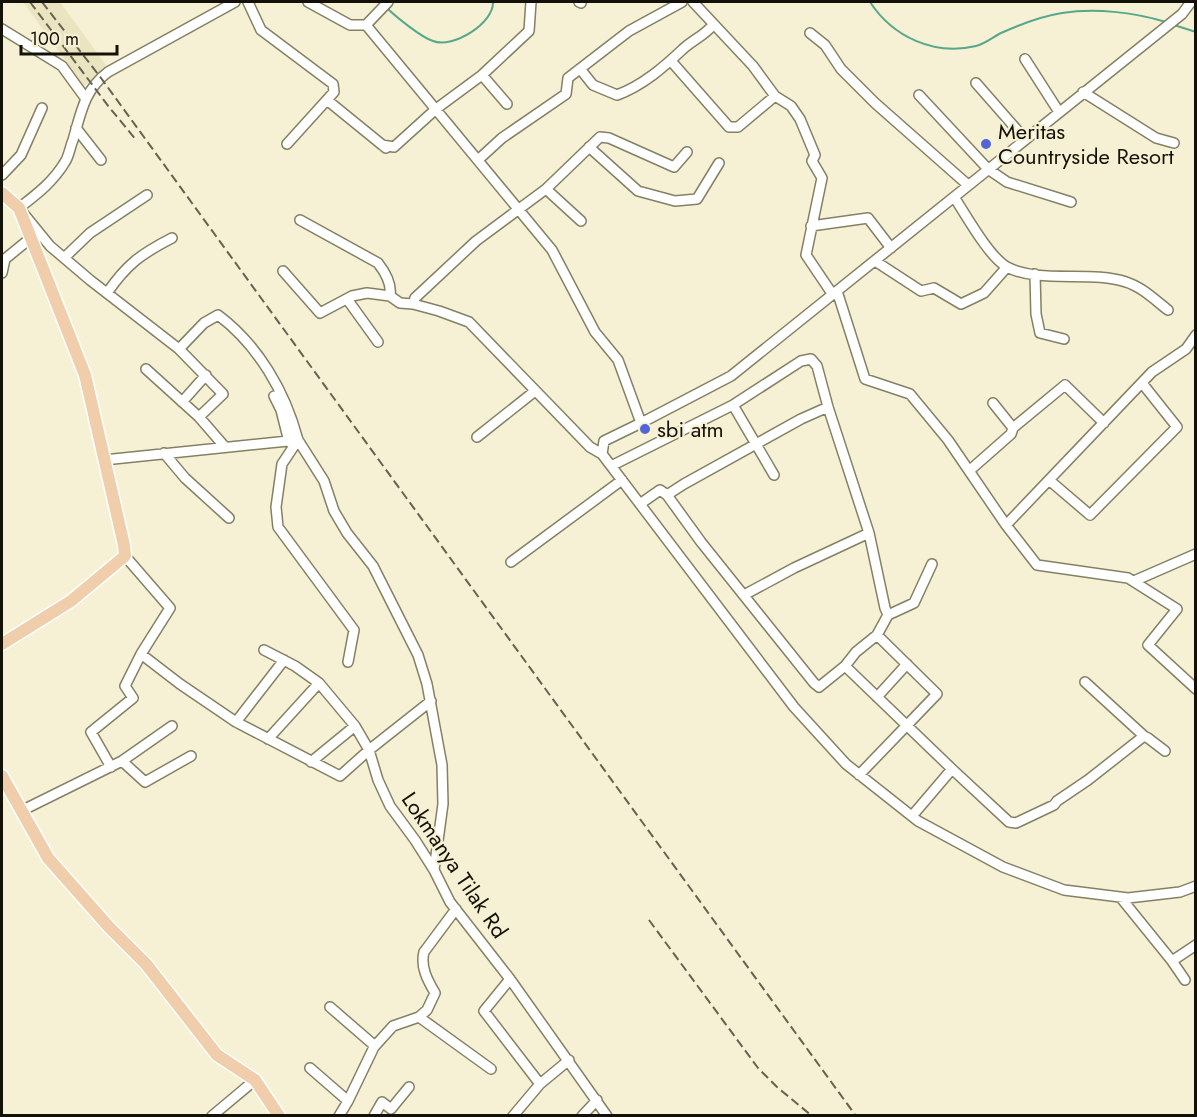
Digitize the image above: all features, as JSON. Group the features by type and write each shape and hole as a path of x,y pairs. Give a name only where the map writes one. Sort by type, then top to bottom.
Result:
{"main road":[{"path":"2,193 19,208 85,375 124,550 71,601 2,644"},
{"path":"2,776 48,858 109,927 146,964 218,1055 255,1080 279,1116"}],"street":[{"path":"199,417 223,394 179,349 50,246 19,208 47,187 66,161 92,86 108,72 235,2"},
{"path":"248,2 261,30 333,84 334,92 287,144"},
{"path":"308,2 350,26 366,25 388,2"},
{"path":"327,100 385,147 394,147 436,110 482,75 529,31 531,2"},
{"path":"478,160 502,138 566,94 568,78 628,31 682,2"},
{"path":"693,2 753,66 775,96 791,106 801,119 815,155 812,161 822,178 806,255 835,293 865,380 910,394 948,440 1006,525 1037,565 1128,578 1177,609 1148,645 1196,689"},
{"path":"602,454 604,441 731,376 1182,14 1191,2"},
{"path":"366,25 552,250 595,332 618,360 641,423"},
{"path":"581,70 593,84 617,95 628,91 671,61 713,25"},
{"path":"2,29 63,66 86,99"},
{"path":"810,33 825,45 841,69 875,103 968,185"},
{"path":"1025,58 1059,112"},
{"path":"671,61 729,127 738,127 775,96"},
{"path":"482,75 507,104"},
{"path":"976,83 1026,139"},
{"path":"1083,92 1156,138 1174,143"},
{"path":"920,95 988,169 1007,182 1071,202"},
{"path":"2,175 21,156 42,108"},
{"path":"76,128 101,160"},
{"path":"413,304 416,298 476,241 546,189 600,137 609,138 674,167 687,152"},
{"path":"590,147 638,191 675,201 697,199 719,163"},
{"path":"546,189 581,221"},
{"path":"64,258 90,233 147,195"},
{"path":"954,197 992,254 1007,267 1035,274 1124,281 1139,288 1168,310"},
{"path":"811,226 868,218 891,248"},
{"path":"300,220 378,263 386,272 391,291 390,296"},
{"path":"2,273 5,259 32,237"},
{"path":"106,293 121,272 141,254 171,238"},
{"path":"875,261 921,291 934,288 961,304 984,293 1007,267"},
{"path":"283,271 320,313 352,296 368,293 390,296 400,303 440,311 469,322 591,447 602,454 794,707 846,764 912,816 1003,867 1064,890 1121,898 1180,892 1196,886"},
{"path":"1035,274 1036,314 1040,333 1064,339"},
{"path":"347,299 378,342"},
{"path":"179,349 204,322 218,315 231,325 258,355 276,383 293,423 293,441 282,464 276,507 278,527 354,630 348,662"},
{"path":"1006,525 1152,372 1186,349 1196,335"},
{"path":"611,466 733,405 801,361 811,359 817,366 869,533 888,615"},
{"path":"146,369 199,417 225,447"},
{"path":"182,402 206,375"},
{"path":"1049,480 1090,515 1177,427 1142,383"},
{"path":"969,471 1011,434 1014,428 1065,385 1104,423"},
{"path":"477,437 535,391"},
{"path":"274,396 293,441 324,482 334,511 347,533 373,566 418,655 431,701 442,765 443,804 434,870"},
{"path":"993,403 1014,428"},
{"path":"733,405 774,475"},
{"path":"667,495 709,469 801,419 828,407"},
{"path":"105,460 293,441"},
{"path":"164,453 185,478 228,518"},
{"path":"511,562 622,480"},
{"path":"640,504 660,490 667,495 701,542 813,683 819,687 877,635 888,615 914,603 932,564"},
{"path":"744,595 794,568 869,533"},
{"path":"111,766 91,732 133,698 125,686 141,654 170,608 124,550"},
{"path":"1134,581 1196,554"},
{"path":"860,775 937,694 877,635"},
{"name":"Lokmanya Tilak Rd","path":"264,650 319,683 355,726 369,750 378,780 390,806 415,840 456,909 510,979 607,1116"},
{"path":"141,654 236,722 340,777 369,750 431,701"},
{"path":"236,722 284,660"},
{"path":"877,697 907,664"},
{"path":"845,666 1009,822 1016,823 1054,804 1143,736"},
{"path":"1085,682 1143,736 1165,751"},
{"path":"268,739 319,683"},
{"path":"21,811 122,761 172,726"},
{"path":"311,762 355,726"},
{"path":"122,761 146,782 191,756"},
{"path":"912,816 952,770"},
{"path":"1121,898 1185,980"},
{"path":"339,1116 375,1046 393,1026 419,1017 427,1010 435,993 427,979 424,952 456,909"},
{"path":"1172,961 1196,945"},
{"path":"510,979 484,1011 540,1084"},
{"path":"330,1007 375,1046"},
{"path":"419,1017 491,1069"},
{"path":"513,1116 540,1084 569,1060"},
{"path":"310,1068 348,1101"},
{"path":"212,1116 255,1080"},
{"path":"374,1116 382,1102 391,1109 409,1087"},
{"path":"582,1116 597,1100"}],"shaded area":[{"path":"23,2 60,2 106,65 84,86"}],"waterway":[{"path":"387,8 422,36 441,42 461,38 480,26 492,10 493,2"},
{"path":"870,2 890,25 903,34 930,46 945,48 979,45 1023,24 1062,13 1114,12 1166,22"},
{"path":"1174,25 1196,32"}],"railway":[{"path":"30,2 137,141"},
{"path":"42,2 101,78 856,1116"},
{"path":"649,920 758,1068 812,1116"}],"place":[{"name":"Meritas Countryside Resort","path":"986,144"},
{"name":"sbi atm","path":"645,429"}]}
